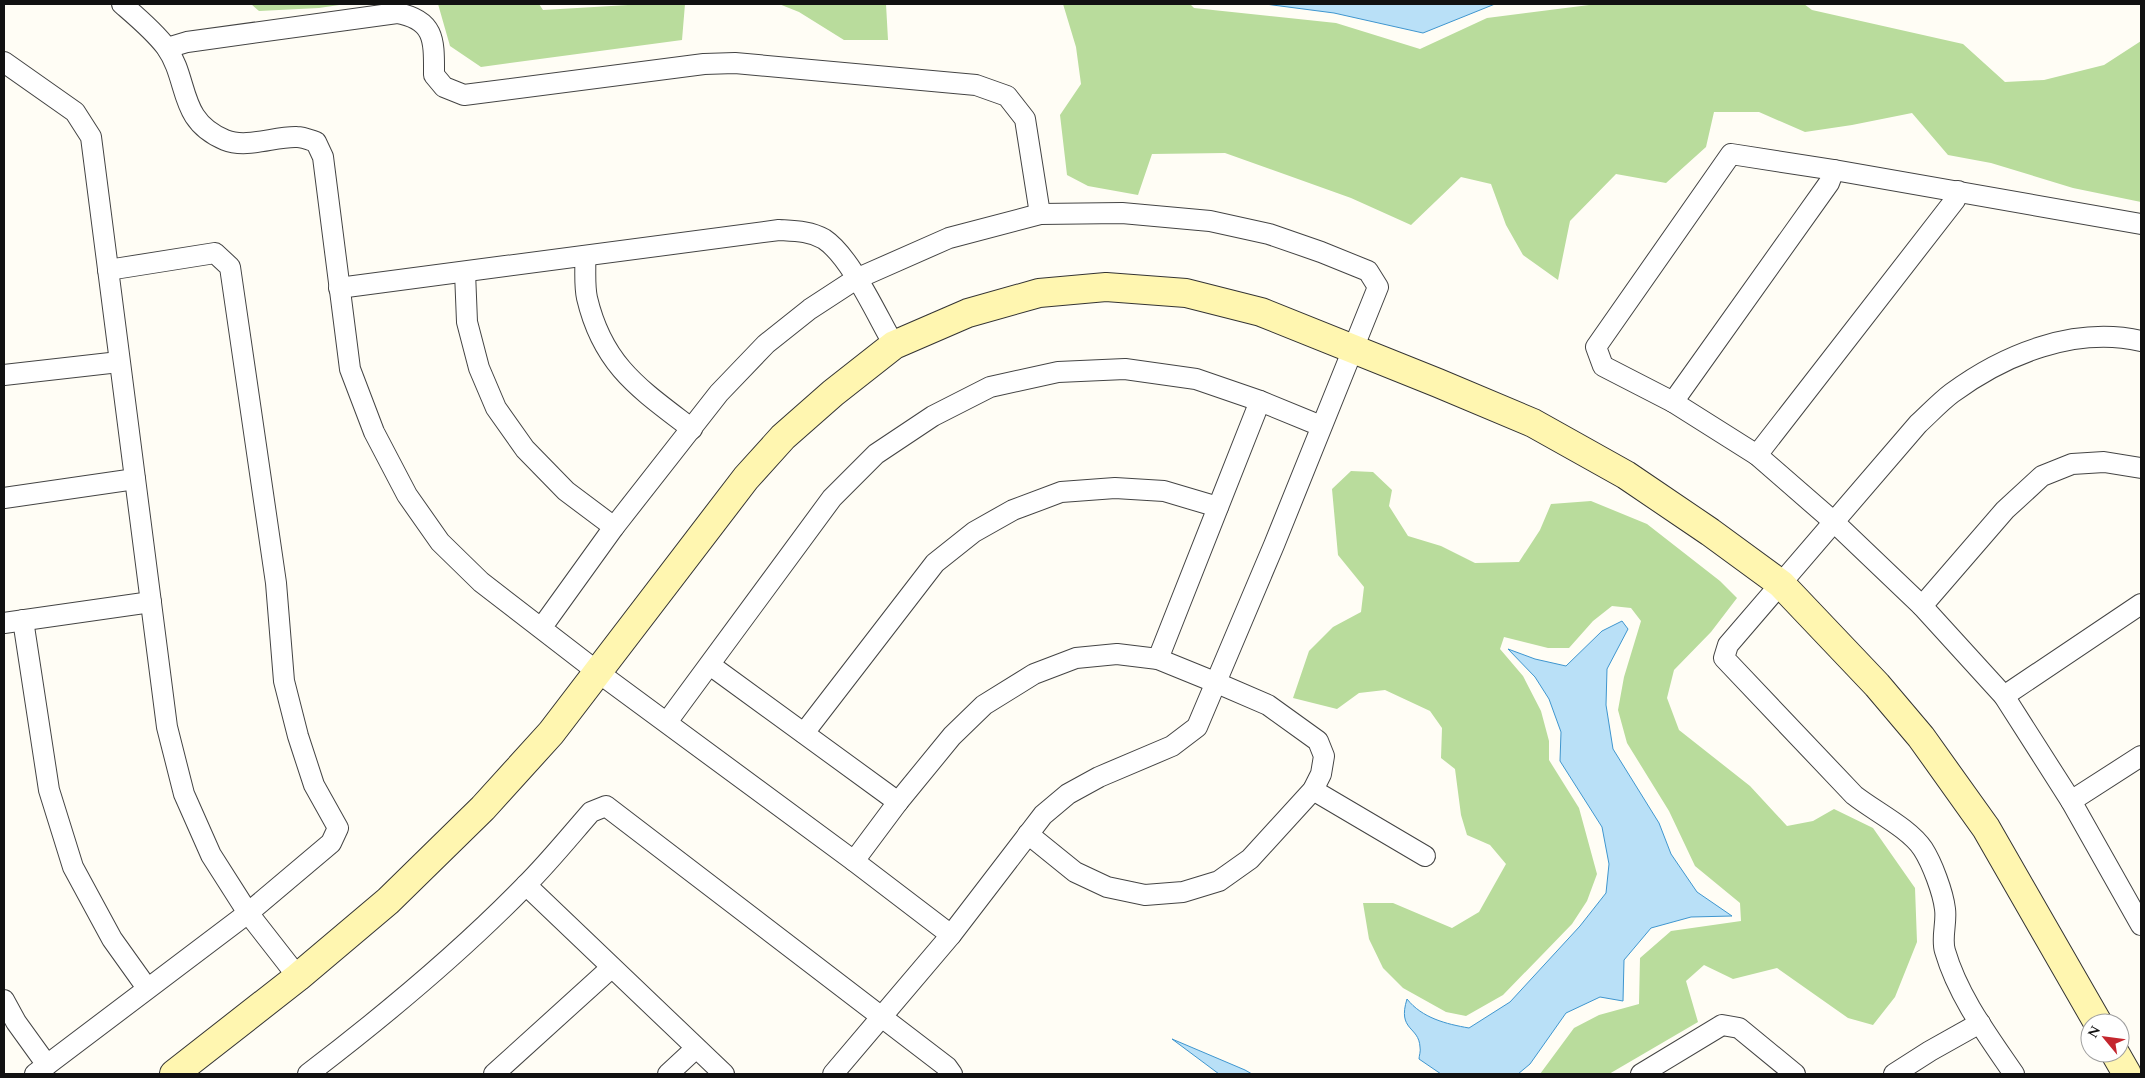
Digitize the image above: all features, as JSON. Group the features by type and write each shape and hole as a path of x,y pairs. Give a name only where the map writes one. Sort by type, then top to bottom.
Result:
{"street":[{"path":"122,4 143,22 166,48 177,71 190,110 205,130 227,141 246,142 299,137 316,142 323,157 350,368 374,432 407,495 440,542 481,582 599,673 854,861 950,936"},
{"path":"166,48 187,42 397,13 410,15 427,26 434,43 434,75 444,87 464,95 704,64 735,63 976,85 1007,96 1025,119 1040,214"},
{"path":"4,62 75,112 91,137 167,727 184,794 211,855 248,914 298,977"},
{"path":"2138,913 2071,801 2004,696 1922,606 1834,522 1757,455 1673,402 1603,366 1596,347 1731,154 1958,191 2141,224"},
{"path":"1673,402 1829,183 1834,170"},
{"path":"1757,455 1955,200 1958,191"},
{"path":"542,628 614,527 719,393 766,344 810,309 856,279 949,238 1040,214 1122,213 1210,221 1269,234 1368,271 1378,287 1217,683 1197,727 1172,746 1099,777 1068,794 1043,815 950,936 883,1018 833,1074"},
{"path":"339,288 779,230 804,231 823,239 836,250 856,279 894,345"},
{"path":"4,1000 41,1070 147,988 248,914 331,843 338,828 314,785 298,736 284,681 276,583 230,267 215,253 108,270"},
{"path":"585,256 587,296 598,331 613,361 640,389 692,429"},
{"path":"465,272 467,322 479,368 496,408 525,449 566,491 614,527"},
{"path":"174,1074 298,977 388,901 483,808 552,733 746,478 777,444 833,393 894,345 968,313 1039,293 1106,287 1186,293 1261,312 1533,423 1626,475 1710,532 1781,584 1877,685 1921,737 1986,828 2092,1013"},
{"path":"2014,1074 1980,1023 1955,980 1944,949 1945,909 1936,877 1923,848 1905,830 1873,810 1854,795 1724,658 1728,645 1918,424 1950,394 1984,371 2026,351 2075,338 2123,337 2141,341"},
{"path":"4,375 119,362"},
{"path":"667,722 838,492 876,454 933,416 990,387 1058,372 1125,369 1196,379 1260,401 1321,426"},
{"path":"1158,659 1260,401"},
{"path":"1922,606 2005,510 2042,476 2072,464 2104,462 2141,468"},
{"path":"4,498 135,479"},
{"path":"804,733 935,563 974,532 1013,510 1061,492 1115,488 1164,492 1218,507"},
{"path":"147,988 112,939 73,867 50,790 13,621 151,602"},
{"path":"2004,696 2141,604"},
{"path":"854,861 898,802 952,736 984,705 1034,674 1076,658 1117,654 1158,659 1268,705 1318,741 1324,756 1321,774 1313,790 1250,859 1219,881 1183,892 1145,895 1107,887 1075,872 1028,834"},
{"path":"710,664 898,802"},
{"path":"2071,801 2141,756"},
{"path":"1313,790 1425,856"},
{"path":"308,1074 358,1036 457,951 526,885 592,812 606,806 947,1067 952,1074"},
{"path":"526,885 695,1049 724,1074"},
{"path":"494,1074 611,968"},
{"path":"1894,1074 1980,1023"},
{"path":"1641,1074 1722,1025 1739,1028 1795,1074"},
{"path":"668,1074 695,1049"},
{"path":"2121,1063 2127,1074"}],"green space":[{"path":"251,4 346,4 319,8 259,11"},
{"path":"438,4 539,4 543,10 645,4 685,4 682,40 481,67 450,46"},
{"path":"779,4 886,4 888,40 844,40 799,12"},
{"path":"1063,4 1190,4 1194,8 1336,23 1420,49 1487,18 1597,4 1804,4 1812,10 1963,44 2005,82 2044,80 2104,65 2141,41 2141,202 2073,188 1991,163 1948,155 1912,113 1805,132 1759,112 1714,112 1706,147 1666,183 1616,174 1570,221 1558,280 1523,255 1506,225 1491,184 1461,177 1411,225 1351,198 1225,153 1152,154 1138,195 1088,186 1067,175 1060,115 1081,84 1076,47"},
{"path":"1351,471 1373,472 1392,490 1389,506 1408,536 1441,546 1475,563 1519,562 1540,530 1551,504 1591,501 1647,524 1720,581 1737,598 1711,632 1674,670 1667,698 1679,730 1750,786 1787,826 1813,821 1834,809 1873,828 1915,888 1917,942 1895,997 1873,1025 1848,1018 1777,968 1733,979 1704,965 1686,981 1698,1022 1609,1074 1540,1074 1574,1028 1599,1015 1639,1004 1640,958 1671,931 1741,921 1740,903 1695,866 1669,811 1627,743 1618,710 1624,677 1641,621 1631,608 1612,606 1593,621 1569,648 1548,648 1504,637 1500,649 1523,676 1541,711 1549,741 1549,760 1579,808 1597,874 1587,901 1572,924 1503,995 1466,1016 1446,1012 1403,988 1383,968 1369,939 1363,903 1393,903 1452,928 1479,912 1506,864 1490,845 1467,835 1461,815 1455,769 1441,758 1442,728 1430,711 1385,690 1359,693 1337,709 1293,698 1309,651 1333,627 1361,612 1364,587 1338,555 1332,489"}],"water":[{"path":"1265,4 1495,4 1423,33 1334,13"},
{"path":"1622,621 1628,629 1607,669 1606,705 1613,749 1659,823 1671,854 1697,892 1732,916 1691,917 1651,928 1624,960 1623,1001 1600,997 1566,1013 1530,1064 1518,1074 1441,1074 1419,1059 1419,1040 1406,1023 1405,1009 1407,999 1420,1011 1435,1019 1469,1028 1510,1002 1580,926 1606,893 1609,864 1602,827 1560,761 1561,732 1549,699 1535,677 1508,649 1535,659 1566,666 1602,631"},
{"path":"1172,1039 1245,1070 1252,1074 1219,1074"}]}
